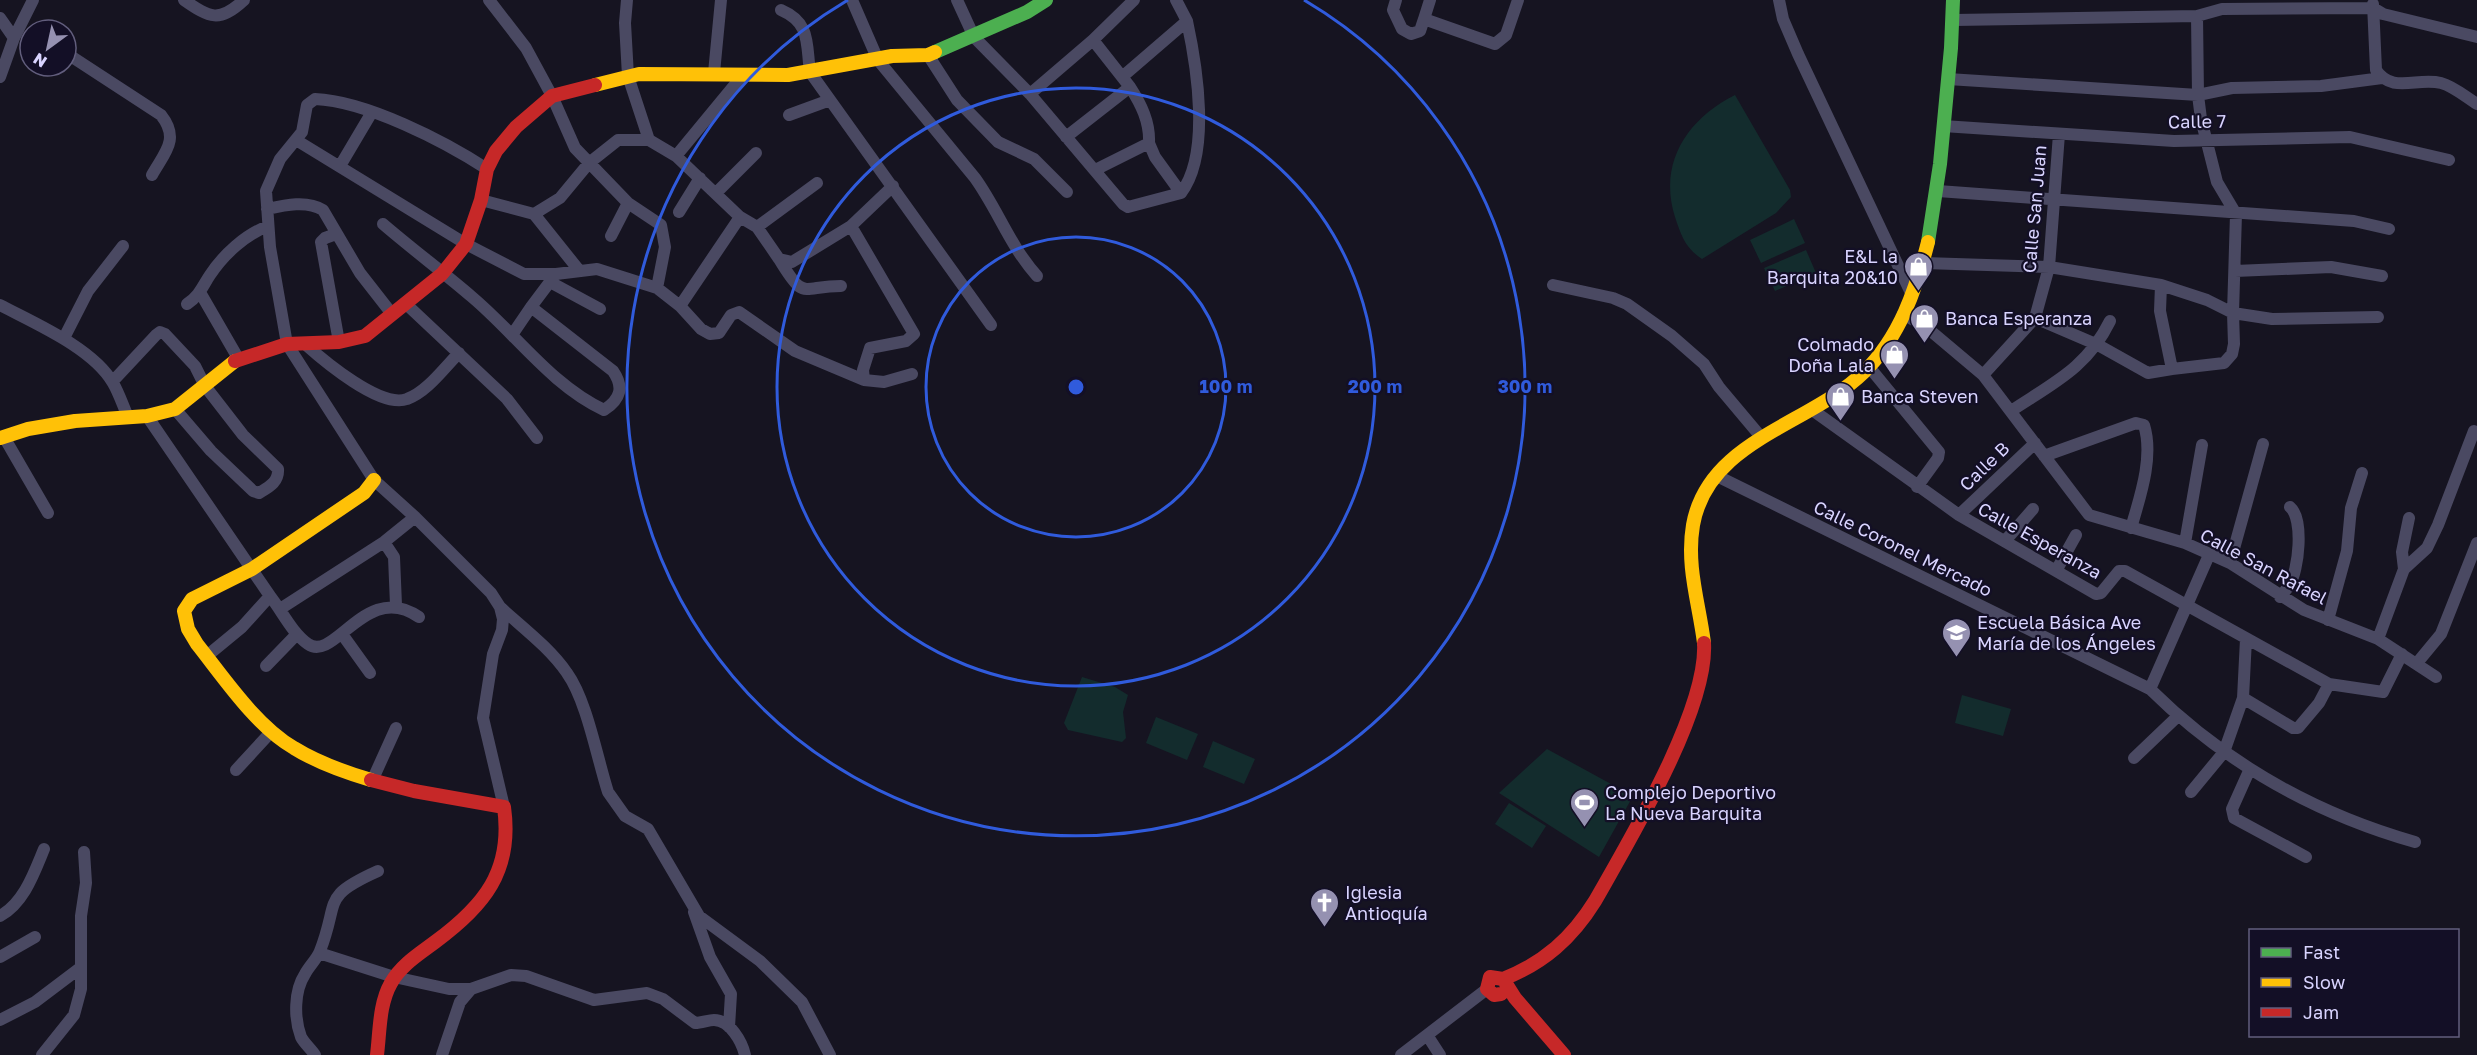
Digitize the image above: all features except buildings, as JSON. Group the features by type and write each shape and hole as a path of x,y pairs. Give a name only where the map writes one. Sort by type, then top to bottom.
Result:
{"street":[{"path":"28,18 32,2 45,0"},
{"path":"184,0 210,15 220,16 230,6 244,0"},
{"path":"489,0 526,48 552,96 572,144 628,203 657,221 663,230 665,247 657,288"},
{"path":"627,0 625,23 628,76 649,140"},
{"path":"714,73 721,0"},
{"path":"853,0 878,60 975,178 987,195 1014,247 1037,276"},
{"path":"957,0 974,37 1030,94 1128,207 1181,193 1195,167 1198,118 1195,57 1187,21 1176,0"},
{"path":"48,513 2,437 28,429 75,421 147,416 175,409 238,358 287,344 339,342 365,336 442,274 466,244 481,200 487,169 496,151 516,127 552,96 628,76 669,72 742,76 810,72 892,56 928,55 974,37 1027,12 1046,0"},
{"path":"1030,94 1093,40 1134,0"},
{"path":"1396,0 1393,10 1402,30 1411,34 1420,31 1430,0"},
{"path":"1424,19 1498,43 1506,35 1518,0"},
{"path":"1779,0 1783,19 1798,54 1911,293"},
{"path":"1401,1055 1486,989 1494,995 1503,986 1548,958 1575,931 1595,900 1681,736 1693,704 1705,654 1689,566 1703,495 1717,476 1761,437 1836,395 1870,368 1886,347 1903,314 1924,263 1938,190 1954,20 1953,0"},
{"path":"1954,20 2198,16 2222,9 2373,4 2383,14 2477,37"},
{"path":"2373,4 2376,70 2382,78 2390,83 2440,83 2477,104"},
{"path":"781,10 797,17 803,27 810,72 990,325"},
{"path":"2035,318 2098,345 2148,373 2224,363 2232,354 2236,214 2217,182 2206,139 2198,95 2198,16"},
{"path":"0,18 14,38"},
{"path":"1066,137 1126,82 1187,21"},
{"path":"0,77 14,38 18,34"},
{"path":"1093,40 1141,103 1149,143 1155,157 1181,193"},
{"path":"928,55 957,100 998,142 1034,159 1067,192"},
{"path":"78,61 161,116 171,127 171,139 152,175"},
{"path":"676,156 742,76"},
{"path":"1948,79 2198,95 2232,88 2321,86 2382,78"},
{"path":"487,169 393,119 346,104 315,99 307,105 302,132 273,171 266,191 268,226 287,344 374,480 415,517 491,593 500,607 555,657 568,674 579,695 608,792 625,816 648,829 693,908 710,957 731,994 729,1027"},
{"path":"789,115 830,100"},
{"path":"340,166 372,112"},
{"name":"Calle 7","path":"1943,126 2174,141 2350,137 2449,160"},
{"name":"Calle San Juan","path":"1983,375 2035,318 2049,267 2059,134"},
{"path":"534,214 560,198 589,163 620,139 649,140 676,156 740,217 757,227 793,283 803,289 816,290 841,286"},
{"path":"296,140 466,244 524,274 553,278 600,309"},
{"path":"1095,170 1149,143"},
{"path":"716,193 756,153"},
{"path":"679,212 700,178"},
{"path":"757,227 817,183"},
{"path":"779,259 792,262 851,226 893,186"},
{"path":"1938,190 2236,214 2354,220 2389,229"},
{"path":"481,200 534,214 578,269"},
{"path":"611,236 628,203"},
{"path":"267,209 314,205 323,210 360,273 392,315"},
{"path":"680,306 740,217"},
{"path":"383,224 472,297 565,386 604,410 613,404 621,393 621,382 614,371 531,307"},
{"path":"187,304 201,294 209,276 226,255 255,231 268,226"},
{"path":"851,226 914,334 906,341 870,348 863,370 864,380"},
{"path":"336,234 324,238 321,242 339,342"},
{"path":"64,338 88,291 123,246"},
{"path":"1924,263 2049,267 2161,285 2207,300 2233,313 2271,319 2378,317"},
{"path":"2235,271 2310,267 2382,276"},
{"path":"512,335 553,278 578,269 597,268 657,288 680,306 701,329 710,334 719,333 731,315 739,312 795,351 864,380 884,382 912,374"},
{"path":"1553,285 1613,298 1627,304 1672,336 1704,364 1719,387 1761,437"},
{"path":"2161,285 2160,311 2172,369"},
{"path":"201,294 238,358"},
{"path":"405,303 507,399 537,438"},
{"path":"0,305 64,338 89,358 113,381 128,417"},
{"name":"Calle San Rafael","path":"1903,314 1926,327 1983,375 2089,515 2185,543 2230,563 2280,597 2328,620 2378,639 2436,677"},
{"path":"2011,411 2080,364 2098,345 2110,321"},
{"path":"113,381 160,332 195,366 206,386 243,435 278,469 279,475 272,486 259,493 253,491 212,451 175,409"},
{"path":"305,344 348,378 393,402 407,399 423,390 459,353"},
{"path":"1870,368 1939,452 1938,458 1917,487"},
{"name":"Calle Esperanza","path":"1811,410 1959,515 2098,594 2119,571 2126,571 2329,684 2383,692 2402,654"},
{"path":"147,416 297,634 313,646 320,646 342,634 381,607 396,605 406,608 419,617"},
{"path":"2044,456 2136,423 2144,425 2147,435 2143,485 2131,528"},
{"path":"2404,569 2427,548 2474,431"},
{"name":"Calle B","path":"1959,515 2034,443"},
{"path":"2185,543 2202,444"},
{"path":"2230,563 2263,444"},
{"path":"2328,620 2347,551 2351,508 2362,473"},
{"name":"Calle Coronel Mercado","path":"1717,476 2150,689 2178,716 2249,771 2380,832 2415,842"},
{"path":"374,480 364,493 252,569 192,599 184,611 192,639 208,655 271,732 289,746 372,781 504,807"},
{"path":"2280,597 2290,585 2296,562 2300,525 2297,513 2290,507"},
{"path":"2004,541 2033,509"},
{"path":"280,609 384,542 415,517"},
{"path":"2378,639 2404,569 2402,552 2409,518"},
{"path":"2056,571 2076,535"},
{"path":"384,542 394,557 396,605"},
{"path":"2417,663 2440,634 2477,543"},
{"path":"2150,689 2209,555"},
{"path":"208,655 242,627 270,596"},
{"path":"377,1055 384,1004 394,977 475,909 488,895 506,850 508,824 483,718 493,654 502,630 500,607"},
{"path":"266,666 297,634"},
{"path":"342,634 370,673"},
{"path":"2191,792 2224,752 2243,698 2246,639"},
{"path":"2243,698 2293,728 2298,728 2319,703 2329,684"},
{"path":"2134,758 2178,716"},
{"path":"372,781 396,728"},
{"path":"236,770 271,732"},
{"path":"2249,771 2232,809 2235,818 2306,856"},
{"path":"0,916 9,911 23,894 44,849"},
{"path":"42,1055 74,1015 81,989 81,916 86,883 84,852"},
{"path":"315,1055 302,1039 296,1007 303,976 319,953 332,904 340,891 349,884 378,871"},
{"path":"693,908 707,923 783,981 802,1002 830,1055"},
{"path":"0,957 35,937"},
{"path":"319,953 394,977 449,988 471,988 511,975 526,976 594,1000 647,993 663,999 695,1023 716,1020 729,1027 742,1046 745,1055"},
{"path":"0,1020 35,1002 80,968"},
{"path":"1503,986 1551,1055"},
{"path":"1503,986 1564,1055"},
{"path":"442,1055 460,1002 471,988"},
{"path":"1427,1035 1440,1055"}],"green space":[{"path":"1735,95 1790,190 1791,197 1776,213 1702,259 1688,246 1682,235 1675,217 1670,179 1674,161 1690,130 1718,105"},
{"path":"1794,219 1805,243 1761,263 1750,240"},
{"path":"1806,250 1816,273 1775,291 1764,268"},
{"path":"1082,677 1115,687 1128,695 1123,712 1126,738 1122,742 1068,730 1064,723"},
{"path":"1962,695 2011,709 2003,736 1955,723"},
{"path":"1156,717 1198,734 1187,760 1146,743"},
{"path":"1213,741 1255,759 1244,784 1203,767"},
{"name":"Complejo Deportivo La Nueva Barquita","path":"1547,749 1633,796 1599,857 1499,793"},
{"path":"1509,803 1546,826 1532,848 1495,824"}],"traffic: fast":[{"path":"935,52 1027,12 1046,0"},
{"path":"1928,242 1940,164 1953,0"}],"traffic: slow":[{"path":"595,85 639,74 788,75 892,56 928,55 935,52"},
{"path":"1704,643 1691,555 1693,525 1702,496 1718,473 1739,453 1842,390 1877,358 1888,344 1905,312 1928,242"},
{"path":"0,438 28,429 75,421 147,416 175,409 235,361"},
{"path":"371,780 312,758 280,739 241,701 197,644 188,629 184,611 192,599 252,569 364,493 374,480"}],"traffic: jam":[{"path":"235,361 287,344 339,342 365,336 442,274 466,244 481,200 487,169 496,151 516,127 552,96 595,85"},
{"path":"1503,979 1518,973 1556,948 1577,927 1595,901 1664,775 1680,738 1702,671 1704,643"},
{"path":"371,780 414,791 504,807 506,830 499,868 481,900 468,915 405,965 391,983 382,1009 377,1055"},
{"path":"1501,994 1494,995 1487,989 1490,977 1503,979 1515,998 1564,1055"}],"place":[{"name":"E&L la Barquita 20&10","path":"1919,292"},
{"name":"Banca Esperanza","path":"1924,344"},
{"name":"Colmado Doña Lala","path":"1895,380"},
{"name":"Banca Steven","path":"1840,422"},
{"name":"Escuela Básica Ave María de los Ángeles","path":"1956,658"},
{"name":"Complejo Deportivo La Nueva Barquita","path":"1584,828"},
{"name":"Iglesia Antioquía","path":"1324,928"}]}
